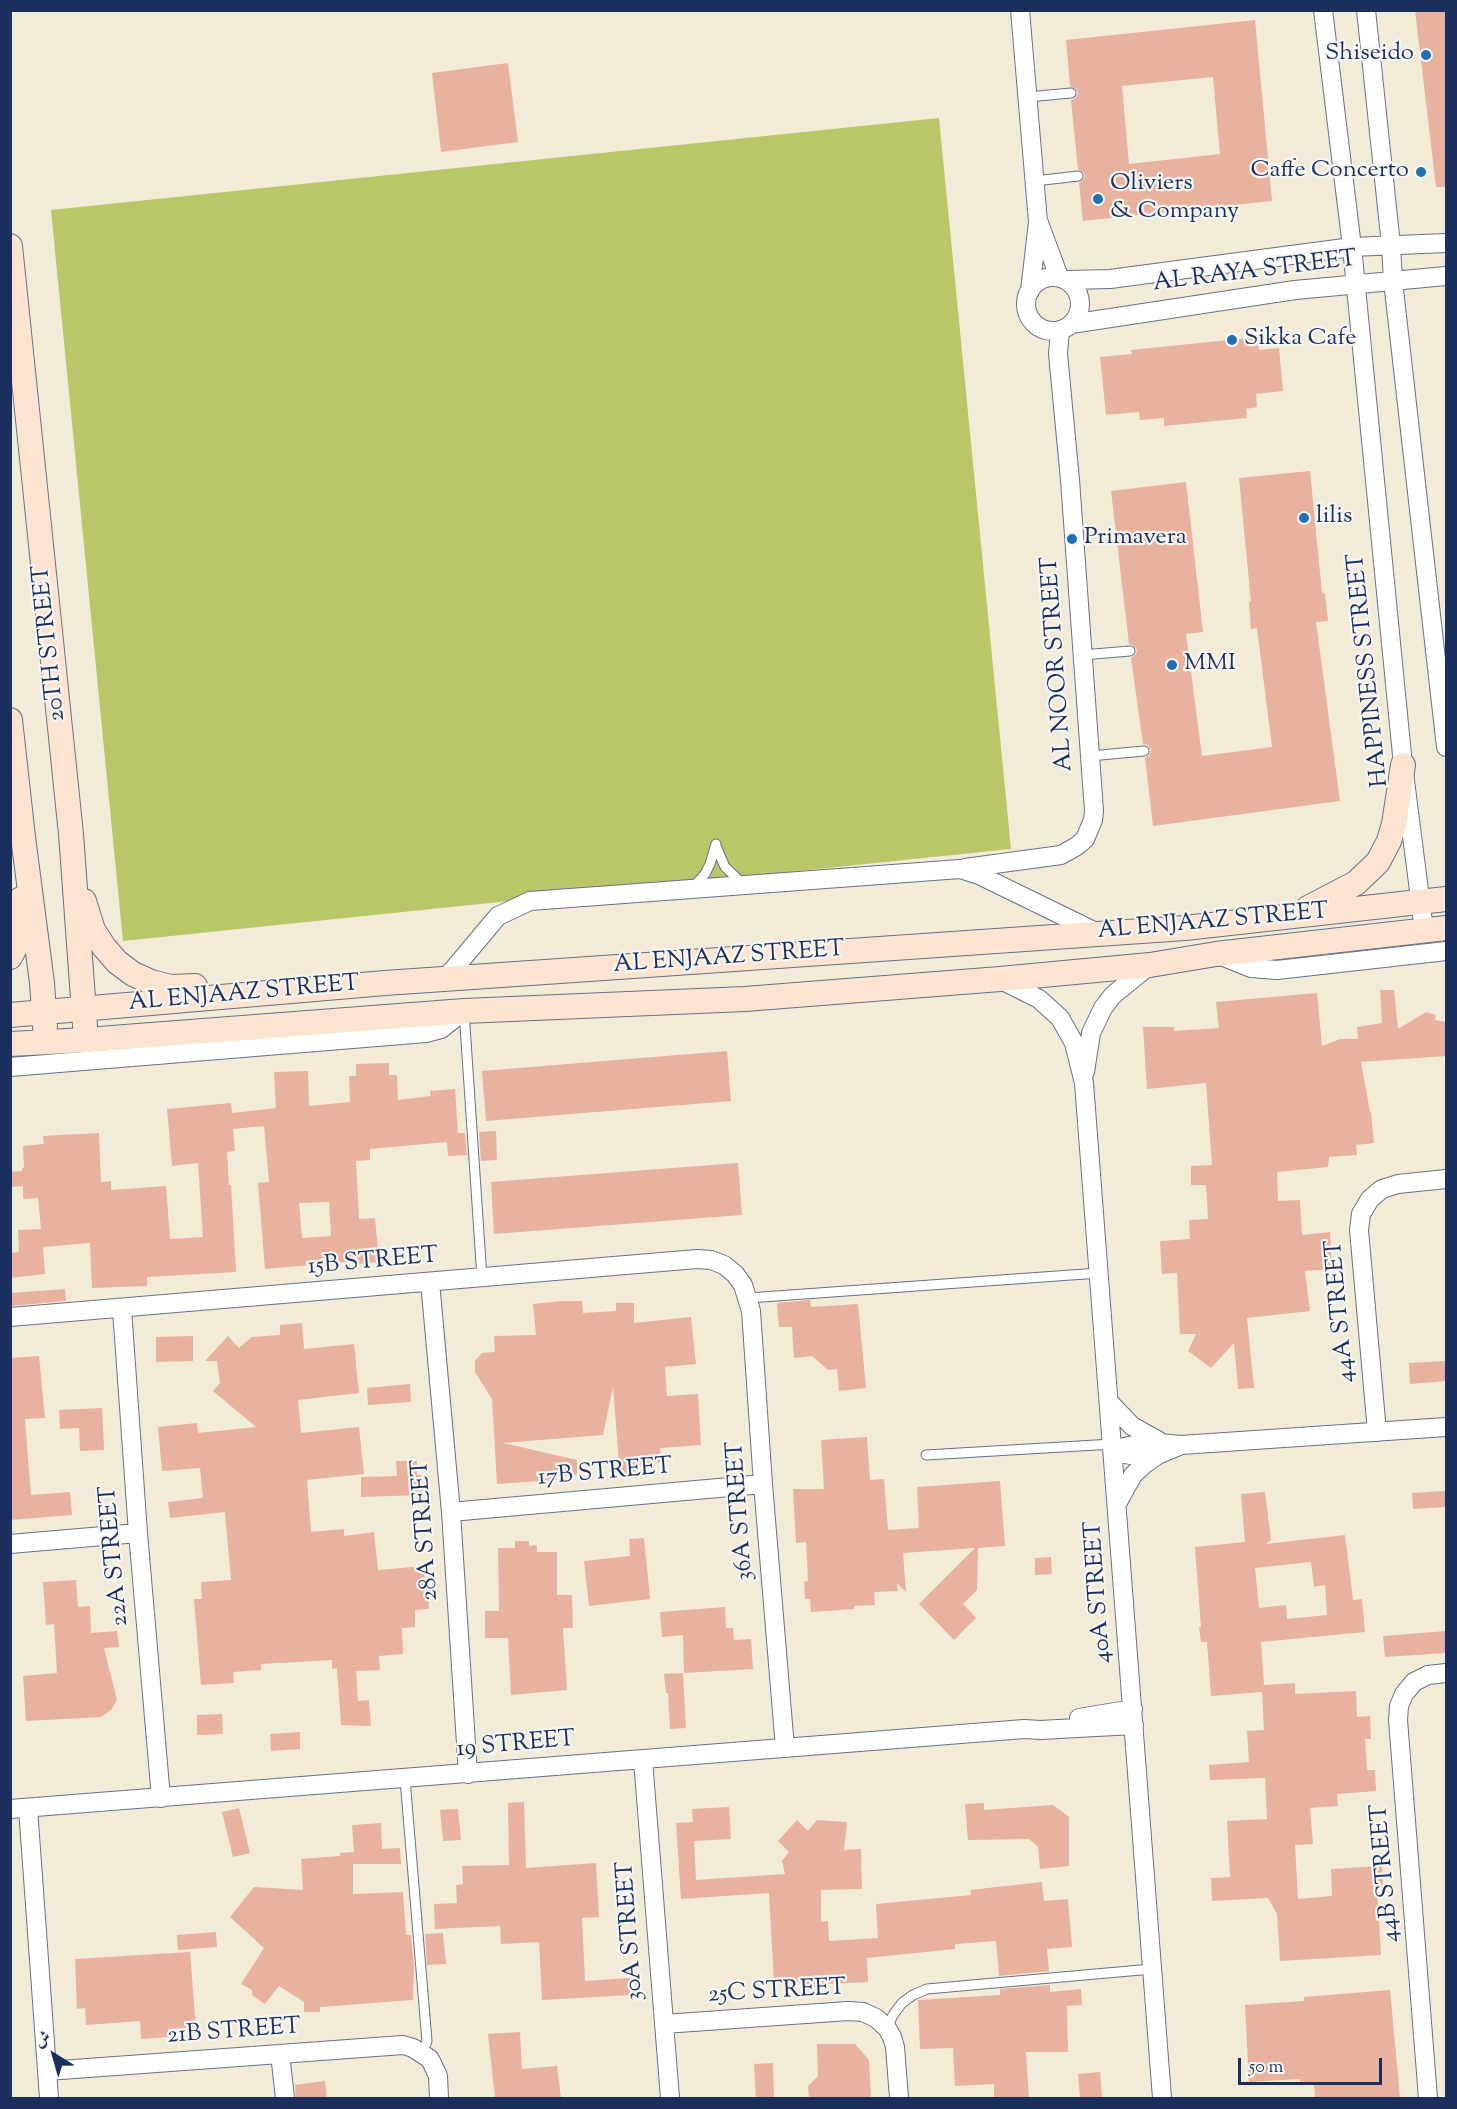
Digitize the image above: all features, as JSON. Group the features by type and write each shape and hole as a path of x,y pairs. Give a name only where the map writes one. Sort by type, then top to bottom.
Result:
{"street":[{"path":"1020,10 1038,222 1030,291 1027,298 1028,314 1039,327 1059,328 1080,309 1080,301 1078,292 1063,279 1038,222"},
{"name":"HAPPINESS STREET","path":"1323,10 1352,247 1403,765 1420,902 1435,929"},
{"path":"1366,10 1393,281 1446,747"},
{"name":"AL RAYA STREET","path":"1063,279 1110,279 1352,247 1446,243"},
{"name":"20TH STREET","path":"10,246 71,834 87,1040"},
{"name":"AL RAYA STREET","path":"1059,328 1354,283 1446,276"},
{"path":"1030,291 1042,279 1063,279"},
{"name":"AL NOOR STREET","path":"446,978 498,916 530,901 960,869 1061,855 1084,839 1090,830 1094,812 1070,480 1058,354 1059,328"},
{"name":"20TH STREET","path":"10,720 44,1012 45,1041"},
{"path":"1295,915 1356,883 1378,862 1389,841 1394,824 1403,765"},
{"path":"71,834 86,911 93,930 117,962 133,974 171,987 322,976 351,977 385,983"},
{"path":"10,957 16,944 20,919 23,837"},
{"path":"960,869 979,875 1100,934"},
{"name":"AL ENJAAZ STREET","path":"10,1015 446,978 1185,928 1446,899"},
{"name":"AL ENJAAZ STREET","path":"10,1044 464,1011 745,999 1000,979 1150,965 1216,954 1435,929"},
{"name":"AL ENJAAZ STREET","path":"1216,954 1251,968 1277,970 1446,951"},
{"name":"40A STREET","path":"1084,1083 1091,1033 1102,1008 1113,995 1150,965"},
{"name":"40A STREET","path":"1000,979 1040,999 1060,1018 1074,1043 1084,1083 1162,2098"},
{"path":"10,1067 426,1033 441,1029 464,1011"},
{"name":"44A STREET","path":"1377,1431 1359,1230 1361,1214 1370,1199 1382,1189 1398,1184 1446,1179"},
{"name":"15B STREET","path":"10,1317 697,1259 718,1263 735,1274"},
{"name":"36A STREET","path":"735,1274 743,1285 751,1311 785,1748"},
{"name":"28A STREET","path":"430,1282 451,1512 468,1774"},
{"name":"22A STREET","path":"122,1309 138,1533 161,1798"},
{"path":"1110,1403 1132,1426 1160,1448"},
{"path":"1113,1448 1136,1443 1160,1448 1446,1426"},
{"path":"1117,1504 1133,1474 1160,1448"},
{"name":"17B STREET","path":"451,1512 763,1484"},
{"path":"10,1544 138,1533"},
{"name":"44B STREET","path":"1428,2098 1398,1720 1399,1706 1404,1694 1414,1682 1428,1675 1446,1673"},
{"name":"19 STREET","path":"19,1809 1024,1729 1040,1730 1133,1718"},
{"name":"30A STREET","path":"643,1760 670,2098"},
{"path":"19,1809 49,2098"},
{"name":"25C STREET","path":"664,2024 848,2011 863,2012 876,2018 887,2028"},
{"path":"887,2028 895,2047 899,2098"},
{"name":"21B STREET","path":"47,2071 393,2045 413,2048 422,2053"},
{"path":"422,2053 435,2067 438,2076 439,2098"},
{"path":"280,2054 285,2098"}],"lane":[{"path":"1028,97 1071,93"},
{"path":"1035,181 1078,176"},
{"path":"1082,655 1130,651"},
{"path":"1090,756 1144,751"},
{"path":"691,889 705,874 714,855 716,844 725,867 743,885"},
{"path":"464,1011 482,1278"},
{"path":"748,1298 1099,1273"},
{"path":"926,1455 1113,1448"},
{"path":"405,1779 428,2041 422,2053"},
{"path":"887,2028 902,2003 927,1989 1152,1969"}],"green space":[{"path":"939,118 1011,849 123,941 51,210"}],"building":[{"path":"1415,10 1446,10 1446,187 1436,187"},
{"path":"1255,20 1272,201 1083,221 1079,183 1085,176 1078,169 1071,100 1078,93 1070,86 1066,40","holes":["1213,77 1220,154 1129,164 1122,86"]},
{"path":"508,63 518,142 441,152 432,73"},
{"path":"1258,337 1259,350 1279,348 1283,391 1256,394 1257,407 1246,409 1247,418 1164,426 1164,418 1140,420 1139,412 1106,415 1100,357 1132,354 1131,350"},
{"path":"1310,471 1322,593 1325,593 1328,621 1316,622 1340,801 1153,826 1145,758 1151,750 1143,744 1131,658 1137,650 1129,644 1111,491 1186,482 1203,632 1186,634 1202,756 1272,747 1257,628 1251,629 1249,602 1251,602 1239,478"},
{"path":"1380,990 1394,990 1398,1029 1426,1012 1436,1015 1435,1020 1446,1022 1446,1056 1361,1062 1371,1112 1374,1143 1356,1145 1357,1155 1329,1157 1328,1167 1277,1172 1278,1201 1300,1200 1302,1235 1330,1232 1332,1269 1305,1271 1310,1311 1247,1318 1254,1388 1238,1389 1234,1343 1211,1368 1188,1351 1196,1334 1180,1334 1177,1273 1162,1274 1160,1241 1190,1239 1189,1220 1208,1219 1206,1185 1191,1185 1191,1166 1212,1165 1206,1083 1147,1089 1143,1027 1174,1027 1174,1031 1219,1028 1216,1002 1317,993 1322,1046 1340,1039 1358,1039 1357,1027 1382,1023"},
{"path":"727,1051 731,1101 486,1121 482,1071"},
{"path":"389,1063 389,1075 397,1075 398,1100 431,1096 430,1091 455,1089 458,1133 465,1133 467,1155 448,1156 447,1142 370,1149 370,1160 356,1161 359,1219 375,1218 379,1262 357,1264 357,1261 265,1269 258,1183 269,1182 264,1126 233,1129 235,1151 227,1152 236,1272 147,1277 147,1286 92,1288 90,1243 43,1247 45,1274 10,1278 10,1253 19,1252 18,1230 41,1229 38,1198 23,1199 23,1186 10,1187 10,1172 22,1171 24,1168 23,1146 44,1144 43,1136 99,1133 101,1182 111,1181 111,1190 166,1186 170,1239 203,1237 198,1163 172,1166 167,1109 231,1103 232,1113 276,1108 274,1072 308,1071 309,1106 350,1102 349,1076 356,1076 356,1064","holes":["329,1202 331,1236 302,1238 299,1203"]},
{"path":"496,1131 497,1160 481,1161 479,1132"},
{"path":"738,1163 742,1215 494,1234 491,1182"},
{"path":"65,1289 66,1301 10,1306 10,1293"},
{"path":"810,1300 811,1307 858,1304 866,1388 839,1391 837,1369 828,1370 812,1356 794,1358 792,1327 779,1327 777,1303"},
{"path":"582,1301 583,1313 616,1311 616,1303 634,1303 634,1323 691,1317 696,1364 665,1367 667,1396 698,1394 701,1445 660,1448 661,1462 637,1465 636,1474 620,1475 613,1387 603,1435 503,1443 577,1460 577,1475 557,1476 557,1480 497,1484 492,1399 475,1372 475,1361 482,1353 495,1352 494,1336 536,1335 533,1304"},
{"path":"302,1323 304,1349 354,1344 359,1393 298,1400 301,1433 359,1427 364,1474 307,1480 311,1532 344,1529 344,1536 374,1532 378,1570 424,1566 425,1587 428,1587 429,1609 415,1610 415,1627 402,1628 403,1654 379,1656 380,1670 356,1671 358,1701 369,1700 371,1726 341,1725 337,1668 332,1669 332,1660 261,1664 261,1670 233,1672 234,1683 201,1685 194,1599 202,1599 201,1582 231,1580 225,1512 170,1518 168,1502 203,1498 200,1468 162,1471 158,1427 197,1423 198,1433 256,1427 213,1391 220,1383 217,1361 205,1361 228,1336 239,1348 252,1337 280,1335 280,1325"},
{"path":"193,1336 193,1361 156,1362 156,1337"},
{"path":"39,1356 45,1418 25,1419 31,1495 70,1492 72,1515 10,1520 10,1358"},
{"path":"1446,1361 1446,1381 1410,1384 1409,1363"},
{"path":"410,1384 411,1402 368,1405 367,1388"},
{"path":"102,1408 104,1450 80,1451 79,1428 60,1429 59,1410"},
{"path":"867,1437 870,1480 884,1479 888,1530 919,1528 917,1487 1000,1481 1005,1546 978,1548 977,1590 963,1604 976,1618 954,1640 919,1604 975,1548 903,1553 906,1592 897,1583 898,1591 874,1592 875,1605 811,1612 810,1599 805,1599 804,1582 808,1581 806,1542 796,1543 793,1489 824,1489 821,1440"},
{"path":"396,1461 417,1461 417,1475 421,1475 422,1495 361,1497 361,1477 397,1476"},
{"path":"1445,1491 1446,1507 1413,1509 1412,1493"},
{"path":"1265,1492 1271,1540 1266,1544 1345,1535 1353,1600 1362,1599 1365,1632 1261,1642 1264,1685 1295,1683 1295,1694 1356,1691 1357,1717 1370,1716 1371,1739 1365,1739 1367,1770 1375,1770 1376,1791 1337,1794 1338,1806 1310,1808 1313,1844 1295,1845 1298,1899 1332,1896 1331,1869 1382,1866 1383,1887 1377,1887 1381,1955 1280,1961 1277,1914 1268,1898 1212,1901 1211,1878 1230,1877 1227,1821 1267,1819 1265,1778 1210,1780 1209,1765 1249,1762 1247,1731 1264,1730 1262,1692 1211,1696 1207,1642 1201,1642 1199,1627 1201,1627 1195,1547 1245,1542 1241,1494","holes":["1311,1562 1314,1587 1325,1585 1327,1615 1287,1619 1286,1605 1259,1608 1255,1568"]},
{"path":"644,1538 650,1599 589,1606 584,1561 630,1556 629,1539"},
{"path":"515,1541 529,1541 529,1546 537,1545 537,1552 557,1552 557,1595 572,1595 573,1628 563,1628 567,1690 511,1695 508,1638 485,1638 485,1611 499,1611 498,1548 515,1548"},
{"path":"1051,1557 1052,1574 1035,1575 1035,1558"},
{"path":"76,1580 78,1607 90,1606 91,1633 117,1631 119,1647 104,1648 117,1700 111,1710 101,1717 26,1721 23,1676 57,1673 54,1624 46,1625 43,1582"},
{"path":"725,1607 726,1628 733,1628 734,1640 751,1639 753,1669 684,1673 683,1635 662,1637 660,1612"},
{"path":"1446,1631 1446,1653 1385,1657 1383,1636"},
{"path":"683,1673 686,1728 670,1729 668,1693 666,1693 664,1674"},
{"path":"222,1714 223,1734 197,1735 197,1715"},
{"path":"300,1732 300,1749 271,1751 270,1734"},
{"path":"524,1802 526,1868 596,1863 599,1917 582,1918 585,1981 630,1978 630,1995 542,2000 539,1942 501,1944 500,1926 435,1929 434,1904 457,1903 456,1885 463,1884 462,1866 509,1865 508,1803"},
{"path":"984,1803 984,1810 1053,1805 1069,1817 1069,1866 1040,1869 1038,1847 1029,1839 968,1840 965,1804"},
{"path":"729,1807 731,1839 694,1841 696,1880 785,1874 782,1861 789,1852 778,1841 797,1820 808,1831 817,1820 847,1822 844,1850 861,1849 862,1889 821,1890 821,1922 828,1921 829,1941 878,1938 876,1904 971,1895 970,1890 1042,1882 1044,1901 1068,1899 1072,1947 1047,1949 1049,1971 999,1976 996,1941 955,1944 955,1949 867,1958 868,1982 804,1985 804,1981 774,1983 769,1893 681,1899 676,1823 693,1822 692,1809"},
{"path":"239,1808 250,1853 233,1857 222,1812"},
{"path":"458,1809 461,1840 443,1841 440,1810"},
{"path":"381,1823 382,1849 400,1848 401,1864 353,1864 353,1894 403,1892 406,1935 411,1935 414,1966 413,2000 320,2007 320,2012 304,2012 304,2002 279,1986 265,2004 252,1995 252,1990 241,1984 264,1948 230,1917 254,1887 303,1890 301,1859 340,1856 340,1853 354,1852 352,1825"},
{"path":"216,1932 217,1947 178,1950 177,1935"},
{"path":"443,1933 446,1964 427,1965 425,1934"},
{"path":"190,1952 196,2027 168,2029 168,2037 141,2039 140,2021 86,2025 85,2008 77,2009 75,1959"},
{"path":"1050,1985 1050,1992 1081,1989 1082,2005 1067,2006 1068,2052 1026,2052 1029,2098 994,2098 994,2084 955,2086 953,2048 920,2049 918,2000 1000,1995 1000,1989"},
{"path":"1390,1990 1400,2098 1315,2097 1314,2084 1301,2085 1300,2079 1249,2082 1245,2005 1304,2001 1304,1997"},
{"path":"520,2032 522,2069 557,2066 561,2098 495,2098 488,2034"},
{"path":"817,2044 855,2044 869,2060 871,2098 809,2098 808,2086 818,2076"},
{"path":"773,2063 774,2098 756,2098 754,2064"},
{"path":"1100,2072 1102,2098 1080,2098 1078,2074"},
{"path":"325,2081 327,2098 296,2098 295,2085"}],"place":[{"name":"Shiseido","path":"1426,55"},
{"name":"Caffe Concerto","path":"1421,172"},
{"name":"Oliviers & Company","path":"1098,199"},
{"name":"Sikka Cafe","path":"1232,340"},
{"name":"lilis","path":"1304,518"},
{"name":"Primavera","path":"1072,539"},
{"name":"MMI","path":"1172,665"}]}
